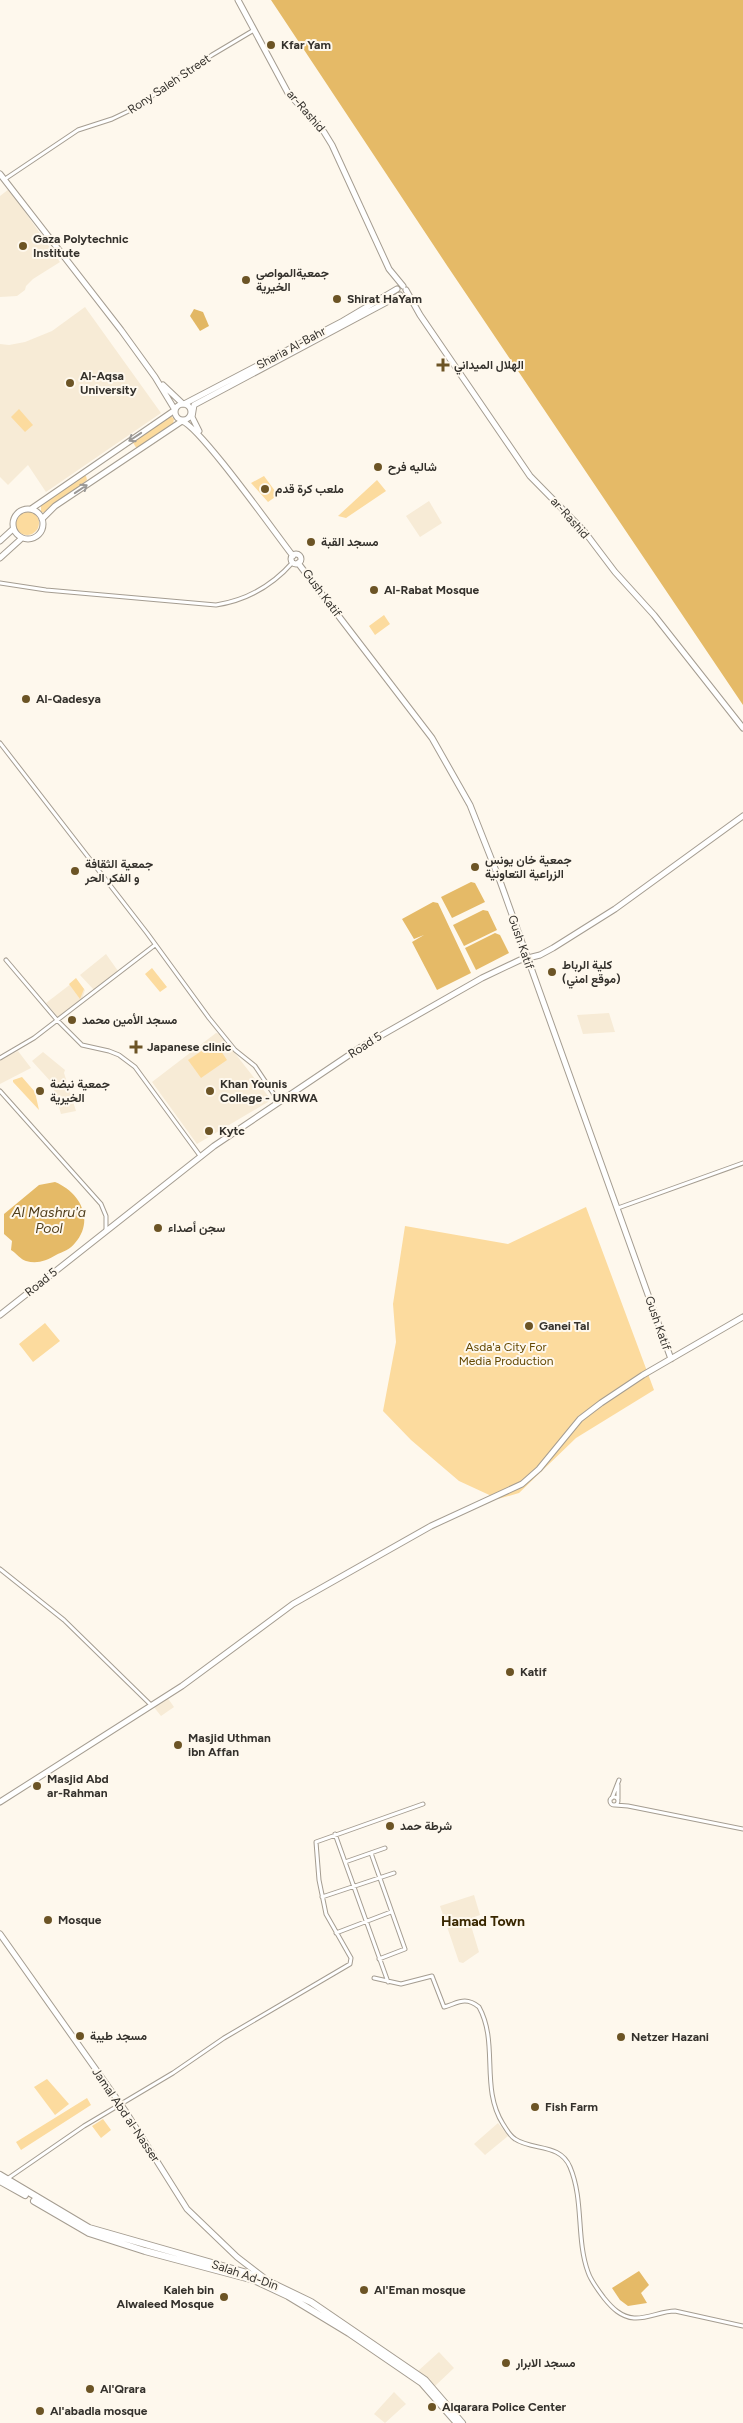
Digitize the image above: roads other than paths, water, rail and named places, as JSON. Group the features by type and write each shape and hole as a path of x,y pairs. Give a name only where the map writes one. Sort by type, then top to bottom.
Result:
{"highway":[{"name":"Salah Ad-Din","path":"0,2175 4,2180 88,2230 254,2280 328,2316"},
{"name":"Salah Ad-Din","path":"155,2251 233,2269 269,2281 328,2316 425,2380 459,2422"}],"main road":[{"name":"ar-Rashid","path":"238,0 288,93 324,132 332,145 372,235 401,291 410,298 530,476 584,531 614,572 654,615 743,728"},
{"path":"0,174 155,377 175,410 176,417 191,426 209,447 293,556 296,563"},
{"name":"Sharia Al-Bahr","path":"183,404 401,291"},
{"name":"Sharia Al-Bahr","path":"191,413 192,407 200,402 401,291"},
{"path":"155,377 183,404 190,408 194,424 209,447"},
{"path":"183,404 31,509 18,512 13,520 13,529 22,538 32,539 40,533 42,519 55,506 182,421 187,420 191,413"},
{"path":"116,450 125,459"},
{"path":"31,509 36,511 42,519"},
{"path":"0,541 13,529"},
{"path":"0,558 22,538"},
{"name":"Gush Katif","path":"293,556 300,556 301,560 296,563 432,738 452,772 480,828 671,1359"},
{"name":"Road 5","path":"0,1315 201,1157 361,1046 408,1018 510,965 540,955 615,909 743,816"},
{"path":"0,1802 182,1686 293,1604 431,1526 522,1484 539,1470 580,1419 621,1388 743,1317"},
{"name":"Jamal Abd al-Nasser","path":"0,1934 121,2105 187,2209 236,2256 269,2281"},
{"path":"233,2269 237,2261 236,2256"}],"street":[{"name":"Rony Saleh Street","path":"4,179 78,130 112,119 133,109 212,55 254,30"},
{"path":"0,583 46,590 216,605 234,602 263,589 296,563"},
{"path":"0,743 209,1018 235,1050 254,1066 279,1102"},
{"path":"0,1058 34,1038 155,945"},
{"path":"6,960 57,1020 82,1045 109,1051 135,1067 201,1157"},
{"path":"0,1091 101,1204 106,1216 106,1231"},
{"path":"618,1208 743,1164"},
{"path":"0,1569 81,1635 151,1705"},
{"path":"616,1805 619,1780 611,1804 616,1805 628,1806 743,1830"},
{"path":"612,1799 615,1798 628,1806"},
{"path":"4,2180 84,2126 121,2105 224,2038 350,1964 351,1958 326,1914 322,1897 316,1842 423,1804"},
{"path":"335,1834 388,1982"},
{"path":"345,1862 386,1848"},
{"path":"371,1853 405,1949 379,1959"},
{"path":"322,1897 354,1888 394,1872"},
{"path":"336,1933 391,1912"},
{"path":"374,1978 401,1984 432,1976 444,2007 466,2000 479,2007 487,2027 488,2062 494,2104 499,2117 513,2138 551,2149 568,2164 574,2177 584,2257 588,2274 612,2308 621,2315 635,2318 665,2311 675,2311 743,2326"}],"water":[{"path":"271,0 743,0 743,705 448,267"},
{"path":"471,882 475,883 485,902 452,918 441,897"},
{"path":"433,902 438,903 471,973 437,990 412,942 424,935 414,939 402,919"},
{"path":"483,910 488,911 497,930 464,946 453,925"},
{"path":"495,933 500,935 509,953 476,970 465,948"},
{"name":"Al Mashru'a Pool","path":"55,1182 71,1193 78,1200 82,1208 84,1225 81,1234 71,1247 49,1259 38,1262 24,1260 11,1250 12,1241 4,1234 4,1214 39,1185"},
{"path":"639,2271 649,2285 641,2293 647,2303 628,2306 620,2300 612,2288"}],"place":[{"name":"Kfar Yam","path":"271,45"},
{"name":"Gaza Polytechnic Institute","path":"23,246"},
{"name":"جمعيةالمواصي الخيرية","path":"246,280"},
{"name":"Shirat HaYam","path":"337,299"},
{"name":"الهلال الميداني","path":"443,365"},
{"name":"Al-Aqsa University","path":"70,383"},
{"name":"شاليه فرح","path":"378,467"},
{"name":"ملعب كرة قدم","path":"265,489"},
{"name":"مسجد القبة","path":"311,542"},
{"name":"Al-Rabat Mosque","path":"374,590"},
{"name":"Al-Qadesya","path":"26,699"},
{"name":"جمعية خان يونس الزراعية التعاونية","path":"475,867"},
{"name":"جمعية الثقافة و الفكر الحر","path":"75,871"},
{"name":"كلية الرباط (موقع امني)","path":"552,972"},
{"name":"مسجد الأمين محمد","path":"72,1020"},
{"name":"Japanese clinic","path":"136,1047"},
{"name":"جمعية نبضة الخيرية","path":"40,1091"},
{"name":"Khan Younis College - UNRWA","path":"210,1091"},
{"name":"Kytc","path":"209,1131"},
{"name":"سجن أصداء","path":"158,1228"},
{"name":"Ganei Tal","path":"529,1326"},
{"name":"Katif","path":"510,1672"},
{"name":"Masjid Uthman ibn Affan","path":"178,1745"},
{"name":"Masjid Abd ar-Rahman","path":"37,1786"},
{"name":"شرطة حمد","path":"390,1826"},
{"name":"Mosque","path":"48,1920"},
{"name":"مسجد طيبة","path":"80,2036"},
{"name":"Netzer Hazani","path":"621,2037"},
{"name":"Fish Farm","path":"535,2107"},
{"name":"Al'Eman mosque","path":"364,2290"},
{"name":"Kaleh bin Alwaleed Mosque","path":"224,2297"},
{"name":"مسجد الابرار","path":"506,2363"},
{"name":"Al'Qrara","path":"90,2389"},
{"name":"Alqarara Police Center","path":"432,2407"},
{"name":"Al'abadla mosque","path":"40,2411"}],"district":[{"name":"Hamad Town","path":"483,1921"}],"park label":[{"name":"Asda'a City For Media Production","path":"506,1354"}]}
